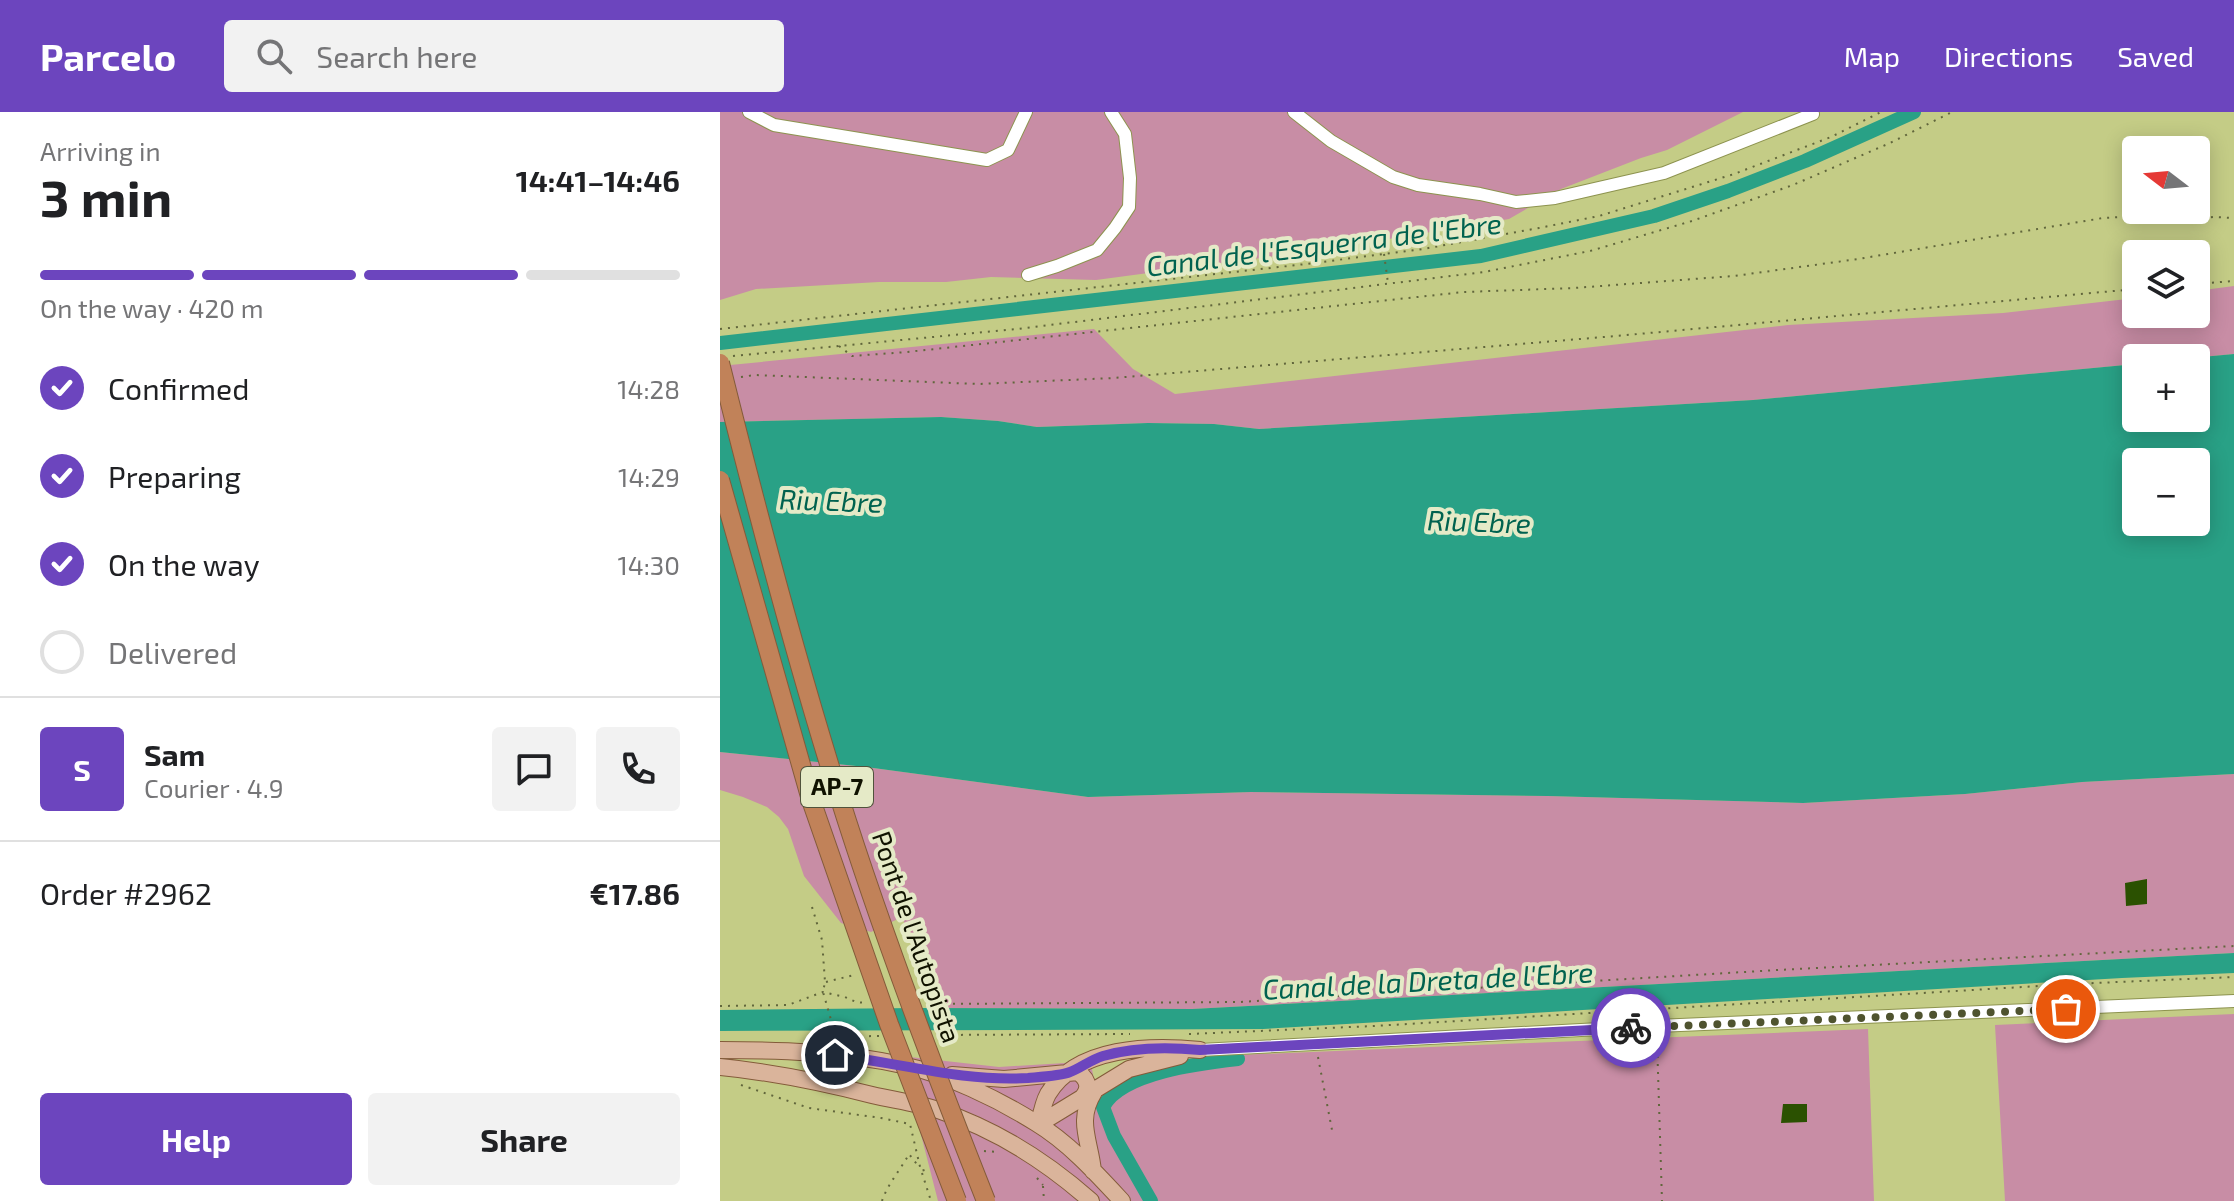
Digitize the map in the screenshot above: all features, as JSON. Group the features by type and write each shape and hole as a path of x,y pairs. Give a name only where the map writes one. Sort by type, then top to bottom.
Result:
{"highway":[{"name":"Pont de l'Autopista","path":"726,370 747,472 839,796 914,1015 986,1201"},
{"name":"Pont de l'Autopista","path":"720,480 811,800 889,1024 957,1201"}],"main road":[{"path":"720,1050 816,1053 902,1065 967,1087 1039,1124 1122,1201"},
{"path":"1039,1124 1047,1095 1059,1080 1093,1059 1126,1051 1200,1050"},
{"path":"1039,1124 1129,1069 1200,1050"},
{"path":"720,1067 830,1084 936,1110 990,1131 1050,1167 1091,1201"},
{"path":"923,1071 1004,1079 1078,1072 1088,1083 1086,1093 1080,1100"},
{"path":"1093,1171 1084,1118 1092,1094 1104,1083"}],"street":[{"path":"749,112 774,125 987,160 1008,150 1026,112"},
{"path":"1028,275 1097,250 1129,207 1130,178 1125,134 1111,112"},
{"path":"1294,112 1331,141 1393,177 1418,185 1516,202 1555,198 1664,173 1813,114"},
{"path":"1200,1050 2234,1001"}],"path":[{"path":"720,329 1452,244 1599,216 1734,174 1831,137 1881,112"},
{"path":"744,355 1017,329 1388,285 1484,272 1590,251 1692,221 1793,185 1952,112"},
{"path":"839,346 852,356 893,354 1464,292 1574,288 1734,276 1845,261 2103,218 2234,218"},
{"path":"1384,254 1388,285"},
{"path":"2210,283 2234,281"},
{"path":"726,370 755,375 978,384 1114,378 2122,290"},
{"path":"812,907 822,940 823,992 836,1038"},
{"path":"1101,1004 1256,1001 1762,970 2234,946"},
{"path":"1190,1034 2234,977"},
{"path":"1657,1026 1662,1201"},
{"path":"934,1035 1142,1034"},
{"path":"810,1037 880,1036"},
{"path":"1316,1044 1332,1130"},
{"path":"735,1083 809,1108 910,1124 931,1201"},
{"path":"882,1201 909,1154 921,1171"},
{"path":"921,1171 936,1166"},
{"path":"1044,1201 1043,1185 1050,1167"}],"shaded area":[{"path":"720,112 1743,112 1667,150 1561,189 1509,219 1329,249 1096,280 991,277 946,282 879,282 756,289 720,300"},
{"path":"2234,286 2234,354 2210,356 2210,344 2122,344 2122,365 1753,400 1259,429 1214,424 1148,423 1037,427 941,417 720,422 720,366 1094,329 1133,369 1175,394 1788,325 2003,313 2122,300 2122,328 2210,328 2210,289"},
{"path":"720,752 866,767 1088,797 1251,792 1803,803 2234,774 2234,953 1192,1009 934,1008 902,917 871,932 841,923 804,876 788,829 779,817 767,807 720,790"},
{"path":"2234,1014 2234,1201 2005,1201 1995,1025"},
{"path":"1868,1029 1874,1201 938,1201 918,1123 892,1055 999,1067 1065,1063 1089,1054 1098,1100 1151,1068 1213,1056"}],"water":[{"name":"Riu Ebre","path":"2234,354 2234,774 1803,803 1251,792 1088,797 866,767 720,752 720,422 941,417 1037,427 1148,423 1214,424 1259,429 1753,400 2122,365 2122,432 2210,432 2210,356"},
{"path":"2234,953 2234,973 1263,1029 720,1031 720,1010 1192,1009"}],"building":[{"path":"2147,879 2147,904 2126,906 2125,883"},
{"path":"1783,1104 1807,1104 1807,1122 1781,1123"}],"waterway":[{"name":"Canal de l'Esquerra de l'Ebre","path":"720,343 1481,256 1654,216 1805,161 1914,112"},
{"path":"1151,1201 1114,1136 1103,1107 1112,1095 1144,1077 1238,1059"}],"way so far":[{"path":"1631,1028 2066,1009"}],"route":[{"path":"835,1055 950,1075 1004,1079 1070,1072 1093,1059 1126,1051 1631,1028"}],"water label":[{"name":"Canal de la Dreta de l'Ebre","path":"1428,981"}]}
